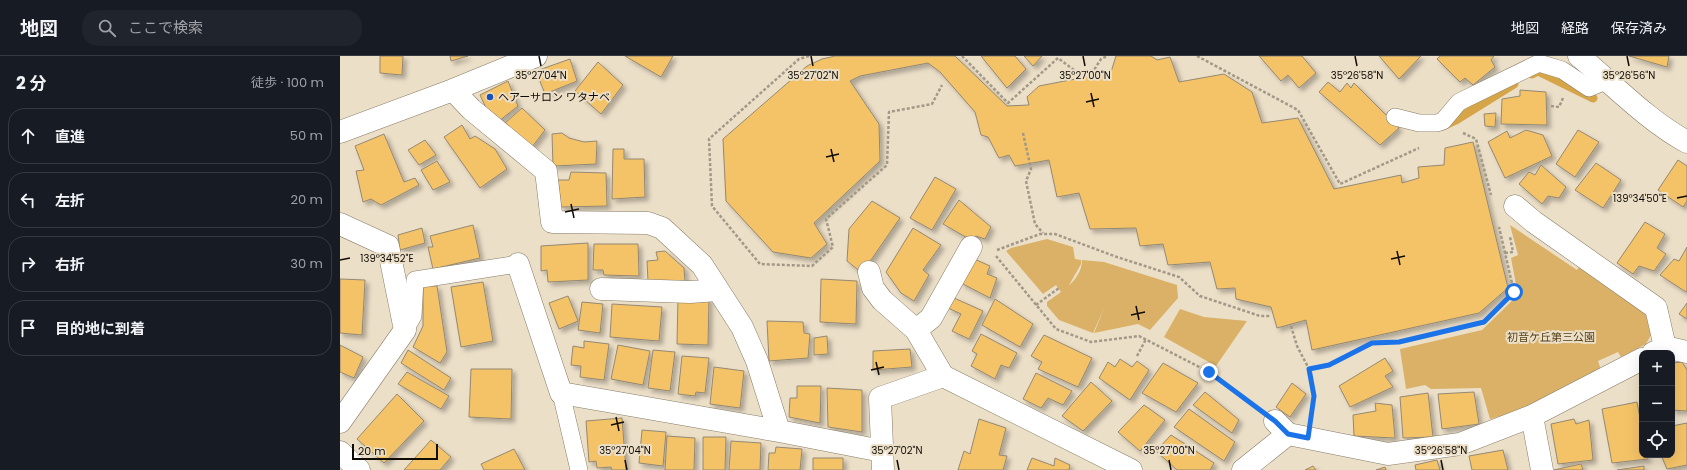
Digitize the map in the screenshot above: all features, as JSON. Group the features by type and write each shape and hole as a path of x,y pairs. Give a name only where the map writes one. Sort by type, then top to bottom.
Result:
{"street":[{"path":"1580,56 1644,112 1676,136 1687,142"},
{"path":"340,132 453,90 527,58"},
{"path":"453,90 471,109 546,171 552,222 648,223 662,228 702,265 742,327 757,361 779,430"},
{"path":"1515,206 1534,222 1656,308 1659,350"},
{"path":"340,224 388,246 405,330 340,422"},
{"path":"916,330 931,318 971,247"},
{"path":"518,264 561,394 779,430 883,460 880,398 943,376"},
{"path":"869,272 873,288 882,300 916,330 943,376 1131,470"},
{"path":"601,289 690,292 718,290"},
{"path":"1675,351 1687,352"},
{"path":"1243,470 1291,431 1388,454 1460,444 1532,416 1639,361"},
{"path":"1532,416 1542,470"},
{"path":"340,452 359,470"}],"lane":[{"path":"1395,117 1419,123 1437,123 1443,121 1459,102 1539,63 1562,70 1589,88 1608,80"},
{"path":"405,330 413,316 415,280 518,264"},
{"path":"561,394 579,470"}],"path":[{"path":"809,56 799,59 709,139 712,206 760,264 812,266 834,247 826,219 887,165 889,112 932,104 942,85"},
{"path":"962,56 1008,103 1058,58 1078,73 1094,70 1101,59 1108,56"},
{"path":"1197,56 1298,110 1340,184 1426,144"},
{"path":"1551,106 1559,107"},
{"path":"1023,133 1031,168 1026,181 1035,224 1043,233"},
{"path":"1462,133 1476,138 1492,197"},
{"path":"1309,369 1329,365 1372,343 1399,342 1484,322 1514,292 1498,219"},
{"path":"1001,247 1043,233 1055,234 1117,257 1179,277 1200,296 1260,316 1271,316"},
{"path":"993,252 1056,329 1091,342 1139,336 1146,339 1209,372 1291,431 1314,396 1309,369 1297,346 1292,326"},
{"path":"1505,253 1513,252"},
{"path":"1036,304 1059,288"},
{"path":"1137,356 1146,339"}],"green space":[{"name":"初音ケ丘第三公園","path":"1510,225 1577,270 1581,264 1644,307 1651,335 1646,344 1621,357 1618,352 1598,361 1601,370 1533,407 1490,419 1481,388 1431,389 1425,385 1406,389 1400,349 1482,330 1518,295 1511,258 1518,255"},
{"path":"1047,239 1073,247 1075,259 1081,260 1081,264 1068,287 1061,292 1056,285 1043,294 1006,251 1011,248"},
{"path":"1082,260 1104,262 1177,285 1178,298 1150,330 1138,324 1094,333 1105,306 1093,333 1059,320 1047,306 1047,302 1064,290 1075,279 1081,267"},
{"path":"1180,309 1204,317 1247,321 1216,366 1164,337"}],"building":[{"path":"380,56 403,56 402,75 380,73"},
{"path":"450,56 468,56 451,61"},
{"path":"625,56 673,56 661,77"},
{"path":"835,56 955,56 1007,106 1029,105 1027,97 1039,86 1111,72 1116,56 1151,56 1157,60 1170,57 1179,82 1224,74 1252,92 1262,123 1298,118 1334,189 1401,175 1402,183 1419,178 1418,167 1444,165 1445,148 1473,142 1508,288 1479,313 1312,350 1306,320 1277,328 1271,307 1236,299 1235,288 1217,289 1210,262 1168,265 1163,244 1140,246 1136,228 1090,229 1079,193 1057,197 1049,160 1015,166 1009,155 999,158 988,137 981,135 975,112 940,72 928,63 860,76 850,81 879,124 880,161 814,223 827,244 811,258 773,252 726,201 723,139 807,66 822,59"},
{"path":"981,56 1015,56 1026,69 1007,88"},
{"path":"1024,56 1042,56 1033,66"},
{"path":"1259,56 1302,56 1316,73 1299,88 1288,75 1281,81"},
{"path":"1379,56 1421,56 1399,79"},
{"path":"1440,56 1494,56 1491,60 1495,67 1473,85 1465,78 1460,82 1437,59"},
{"path":"1629,56 1669,56 1667,67"},
{"path":"570,59 577,81 545,94 536,71"},
{"path":"598,62 623,85 601,114 575,91"},
{"path":"508,81 518,106 499,121 487,110 480,95"},
{"path":"1328,82 1340,92 1347,83 1351,88 1354,83 1399,128 1380,145 1319,92"},
{"path":"1520,90 1546,92 1547,125 1501,124 1502,99 1520,96"},
{"path":"522,108 545,130 532,147 505,123"},
{"path":"1496,113 1495,127 1485,126 1484,114"},
{"path":"462,125 470,139 475,136 495,149 507,169 480,188 444,137"},
{"path":"1526,130 1543,135 1552,156 1505,178 1488,142 1507,131 1510,138"},
{"path":"1578,130 1599,142 1575,177 1556,164"},
{"path":"562,133 569,138 584,142 597,141 596,164 553,166 552,134"},
{"path":"384,134 404,182 415,178 419,185 381,205 371,199 363,202 356,171 364,170 355,146"},
{"path":"425,140 436,155 419,165 408,150"},
{"path":"613,149 624,149 624,159 644,159 645,197 612,199"},
{"path":"1678,160 1687,166 1687,201 1683,207 1658,190"},
{"path":"437,161 450,182 433,190 421,170"},
{"path":"1596,163 1621,180 1603,208 1575,190"},
{"path":"1541,165 1566,187 1559,198 1548,196 1542,204 1519,184 1529,172 1535,175"},
{"path":"571,172 606,173 607,206 561,207 558,180 569,180"},
{"path":"935,177 956,189 932,230 910,218"},
{"path":"959,200 991,227 985,239 976,236 971,240 943,224"},
{"path":"872,201 900,218 862,273 847,261 849,229"},
{"path":"1645,222 1665,234 1657,248 1666,254 1654,271 1639,266 1633,274 1617,263"},
{"path":"473,225 480,258 433,269 428,247 433,247 430,236"},
{"path":"422,228 425,243 400,250 398,235"},
{"path":"913,228 941,245 923,270 929,275 914,301 901,293 886,272"},
{"path":"588,243 588,280 548,282 547,270 541,271 541,246"},
{"path":"594,244 638,244 639,276 604,275 603,270 593,270"},
{"path":"1687,247 1686,292 1660,275 1674,259 1679,261"},
{"path":"665,251 684,268 685,283 648,281 647,261 658,260 656,252"},
{"path":"972,258 990,266 987,274 997,278 990,298 961,283"},
{"path":"340,279 365,280 362,335 340,333"},
{"path":"821,279 857,281 856,324 820,322"},
{"path":"483,282 493,341 461,347 451,287"},
{"path":"423,286 437,286 447,352 440,363 413,347 423,326"},
{"path":"568,296 578,321 559,329 549,303"},
{"path":"678,298 709,298 708,345 677,344"},
{"path":"954,298 983,311 969,339 952,331 961,314 948,308"},
{"path":"995,299 1033,324 1020,347 982,325"},
{"path":"582,302 603,304 600,333 578,330"},
{"path":"1687,303 1687,319 1679,314"},
{"path":"612,304 662,307 659,341 610,337"},
{"path":"767,321 803,322 804,333 810,334 808,358 769,361"},
{"path":"981,334 1017,353 1009,368 1001,365 995,379 971,366 977,354 972,351"},
{"path":"1044,335 1092,358 1078,387 1038,369 1042,362 1031,356"},
{"path":"827,336 828,354 814,355 814,338"},
{"path":"584,341 609,344 604,380 580,377 581,366 571,365 573,346 584,348"},
{"path":"340,345 363,357 354,378 340,372"},
{"path":"618,345 650,351 643,385 611,379"},
{"path":"910,349 912,367 873,370 873,351"},
{"path":"408,350 451,378 444,390 401,363"},
{"path":"653,350 675,352 670,391 648,388"},
{"path":"682,356 709,358 705,393 696,392 695,396 678,394"},
{"path":"1385,358 1393,371 1385,376 1393,387 1350,407 1339,386"},
{"path":"1120,359 1132,367 1137,361 1149,370 1130,400 1099,378 1108,362 1115,367"},
{"path":"1682,362 1687,370 1687,411 1675,410 1675,363"},
{"path":"1163,363 1198,383 1176,412 1142,393"},
{"path":"714,367 744,371 740,408 710,404"},
{"path":"471,369 512,369 511,419 469,417"},
{"path":"407,372 449,396 441,409 398,384"},
{"path":"1036,373 1072,391 1063,405 1048,398 1041,408 1023,399"},
{"path":"1091,382 1112,401 1083,431 1062,416"},
{"path":"1292,383 1306,394 1290,417 1276,407"},
{"path":"797,386 821,386 820,423 789,417 790,398 797,398"},
{"path":"827,388 862,390 862,432 828,427"},
{"path":"1205,392 1239,420 1232,433 1193,405"},
{"path":"1474,392 1479,424 1442,429 1438,394"},
{"path":"1428,393 1433,437 1403,438 1400,397"},
{"path":"397,394 424,421 384,463 357,439"},
{"path":"1637,402 1639,413 1639,458 1648,459 1612,463 1602,409"},
{"path":"1375,403 1392,405 1395,438 1354,436 1353,415 1376,411"},
{"path":"1144,405 1165,420 1140,451 1118,432"},
{"path":"1189,409 1235,442 1224,461 1174,427"},
{"path":"622,418 626,470 612,470 611,467 597,468 596,461 589,462 586,421"},
{"path":"979,419 1006,428 999,455 1007,456 1003,470 958,470 964,451 970,454"},
{"path":"1574,419 1576,424 1589,420 1593,460 1558,464 1551,424"},
{"path":"1687,423 1687,465 1667,469 1662,458 1675,458 1675,425"},
{"path":"642,430 666,432 663,466 639,463"},
{"path":"1171,435 1214,463 1210,470 1177,470 1156,451"},
{"path":"667,436 695,438 694,470 665,470"},
{"path":"703,437 726,437 725,470 703,470"},
{"path":"431,440 451,457 440,470 404,470"},
{"path":"731,441 761,443 760,470 729,470"},
{"path":"776,447 802,449 800,470 768,470 769,453 775,453"},
{"path":"514,449 525,470 484,470 481,464"},
{"path":"1503,450 1508,470 1472,470 1469,456"},
{"path":"813,458 843,458 843,470 813,470"},
{"path":"1032,458 1054,466 1055,458 1070,465 1069,470 1027,470"},
{"path":"1437,460 1440,470 1416,470 1415,465"},
{"path":"1581,464 1583,470 1554,470"},
{"path":"1313,466 1316,470 1305,470"},
{"path":"1644,466 1644,470 1617,470"},
{"path":"1385,467 1386,470 1376,470"}],"waterway":[{"path":"1532,74 1538,71 1593,98"},
{"path":"1443,126 1456,120 1514,84"}],"place":[{"name":"ヘアーサロン ワタナベ","path":"490,97"}],"route":[{"path":"1209,372 1275,421 1288,434 1308,438 1314,396 1309,369 1329,365 1372,343 1399,342 1484,322 1514,292"}]}
